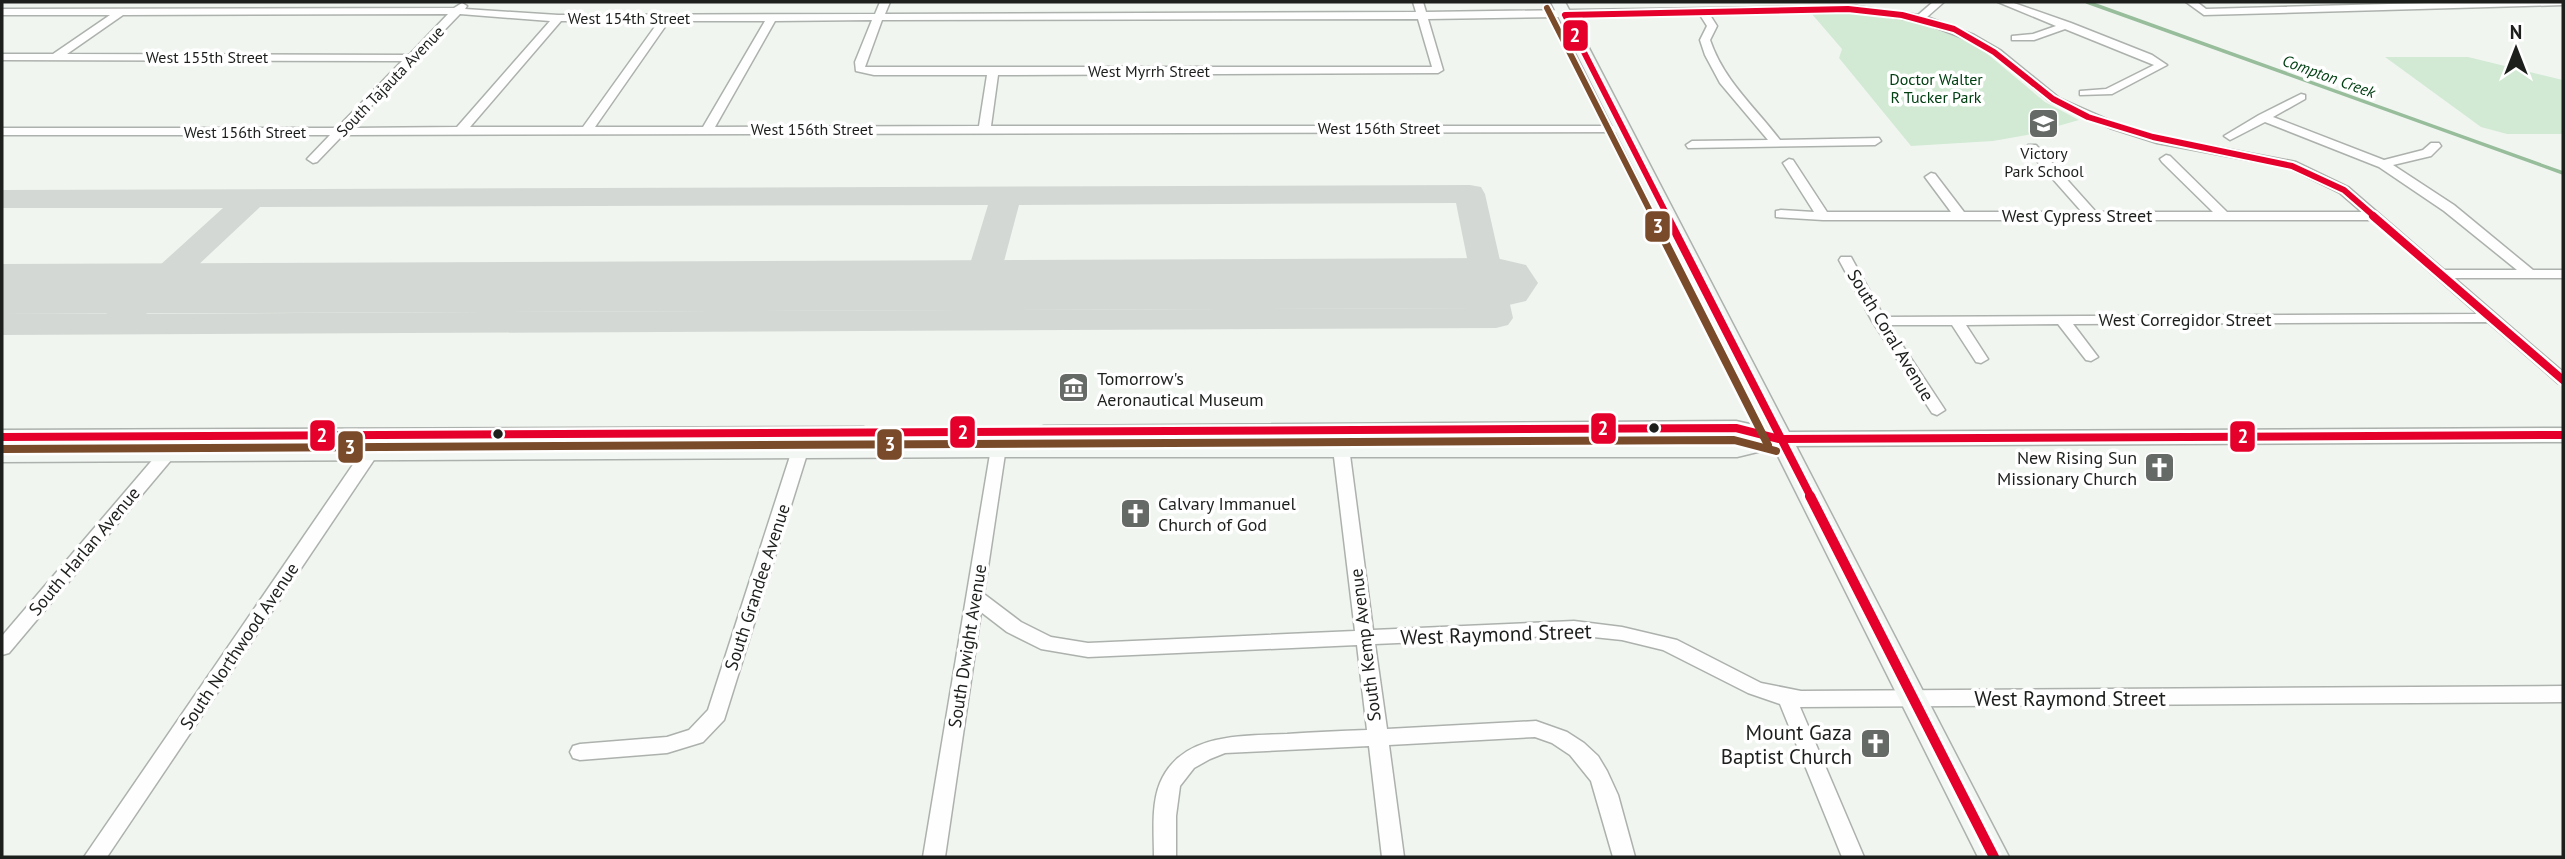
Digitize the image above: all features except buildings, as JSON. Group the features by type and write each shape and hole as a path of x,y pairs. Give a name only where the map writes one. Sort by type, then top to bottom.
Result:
{"main road":[{"path":"1561,8 1994,857"},
{"path":"2,438 382,435 806,442 1340,441 1737,449 1779,439 2563,435"},
{"path":"2,454 368,454 806,442"}],"street":[{"path":"57,57 135,2"},
{"path":"879,16 886,2"},
{"path":"1418,2 1422,15"},
{"path":"1920,18 1939,2"},
{"path":"2003,2 2148,57 2162,65 2108,92 2084,93"},
{"path":"2191,2 2204,12 2563,2"},
{"name":"West 154th Street","path":"457,10 558,18 666,18 1422,15 1561,8 1703,12 1844,9 1920,18 1986,45 2040,89 2070,108 2146,136 2292,165 2329,181 2442,274 2563,380"},
{"path":"2,12 457,10"},
{"name":"South Tajauta Avenue","path":"313,159 457,10"},
{"path":"1703,12 1712,26 1705,40 1710,55 1729,89 1754,113 1777,143"},
{"name":"West Myrrh Street","path":"879,16 860,62 860,69 874,72 1438,70 1422,15"},
{"path":"707,130 772,17"},
{"path":"461,130 558,18"},
{"path":"587,130 666,18"},
{"path":"2015,38 2034,37 2067,25"},
{"name":"West 155th Street","path":"2,57 412,58"},
{"path":"985,128 993,71"},
{"path":"2230,136 2301,97"},
{"path":"2263,117 2383,164 2449,208 2530,274"},
{"path":"66,132 78,123"},
{"name":"West 156th Street","path":"2,132 1623,128"},
{"path":"1692,145 1875,141"},
{"path":"2383,164 2427,153 2435,146"},
{"path":"2032,148 2091,214"},
{"path":"2166,159 2223,215"},
{"path":"1789,163 1823,216"},
{"path":"1931,177 1960,216"},
{"name":"West Cypress Street","path":"1781,214 2373,216"},
{"name":"South Coral Avenue","path":"1846,260 1879,321 1937,410"},
{"path":"2442,274 2563,274"},
{"name":"West Corregidor Street","path":"1879,321 2492,318"},
{"path":"1956,320 1981,359"},
{"path":"2062,320 2091,357"},
{"name":"South Northwood Avenue","path":"96,857 382,435"},
{"name":"South Dwight Avenue","path":"934,857 998,441"},
{"name":"South Kemp Avenue","path":"1340,441 1393,857"},
{"name":"South Grandee Avenue","path":"580,752 667,745 696,736 717,714 806,442"},
{"name":"South Harlan Avenue","path":"2,648 166,455"},
{"name":"West Raymond Street","path":"975,597 1014,627 1048,644 1088,650 1574,628 1621,633 1669,645 1705,660 1767,693 1787,698 2563,694"},
{"path":"1787,698 1853,857"},
{"path":"1165,857 1166,803 1170,780 1182,763 1203,751 1225,745 1536,729 1557,735 1577,746 1593,762 1603,783 1624,857"}],"green space":[{"name":"Doctor Walter R Tucker Park","path":"1849,12 1910,21 1963,39 1985,52 2045,102 2079,120 2027,135 1993,141 1911,146 1839,58 1842,49 1811,13"},
{"path":"2385,57 2468,57 2563,80 2563,134 2507,134 2481,127"}],"waterway":[{"name":"Compton Creek","path":"2087,2 2563,173"}],"taxiway":[{"path":"970,320 1496,318 1470,194 1006,196"},
{"path":"252,198 1006,196"},
{"path":"970,320 1006,196"},
{"path":"2,199 252,198"},
{"path":"115,324 252,198"},
{"path":"492,323 518,287"},
{"path":"492,323 970,320"},
{"path":"115,324 492,323"},
{"path":"2,325 115,324"}],"runway":[{"path":"2,289 1496,283"}],"transit line":[{"name":"3","path":"1547,8 1768,445"},
{"name":"2","path":"1994,857 1565,15 1848,9 1902,15 1954,29 1994,52 2053,99 2088,117 2153,137 2292,166 2344,190 2563,380"},
{"name":"2","path":"2,437 1736,428 1779,439 2563,435"},
{"name":"3","path":"2,449 1734,440 1776,451"}],"place":[{"name":"Victory Park School","path":"2044,124"},
{"name":"Tomorrow's Aeronautical Museum","path":"1074,388"},
{"name":"New Rising Sun Missionary Church","path":"2160,467"},
{"name":"Calvary Immanuel Church of God","path":"1135,513"},
{"name":"Mount Gaza Baptist Church","path":"1875,744"}]}
